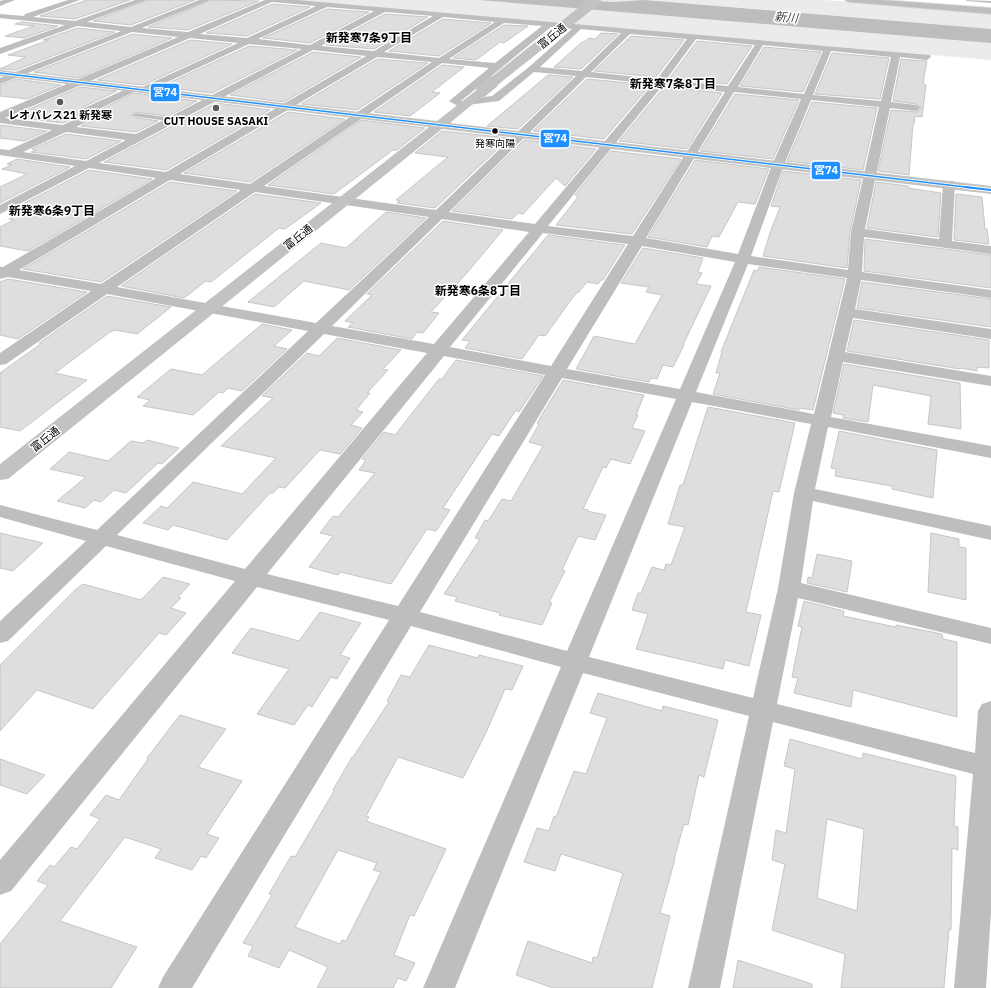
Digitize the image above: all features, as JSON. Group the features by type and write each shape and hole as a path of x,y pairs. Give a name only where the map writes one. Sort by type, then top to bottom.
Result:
{"main road":[{"path":"849,0 991,11"},
{"path":"897,0 991,7"}],"street":[{"path":"0,4 11,0"},
{"path":"0,25 76,0"},
{"path":"0,51 142,0"},
{"path":"0,81 206,0"},
{"path":"0,116 271,0 927,57"},
{"name":"富丘通","path":"0,474 596,0"},
{"path":"4,154 86,118 88,110 249,41 326,5"},
{"path":"0,210 383,10"},
{"path":"1,273 441,15"},
{"path":"0,16 496,66"},
{"path":"0,360 441,60 503,20"},
{"path":"549,24 454,101 466,104 495,99 580,27"},
{"path":"0,634 522,135 628,31"},
{"path":"0,882 660,82 693,37"},
{"path":"174,988 555,372 692,155 730,90 760,43"},
{"path":"439,988 742,258 778,164 828,49"},
{"path":"704,988 789,588 804,493 855,275 858,232 896,54"},
{"path":"532,69 916,108"},
{"path":"0,73 991,190"},
{"path":"0,120 138,138"},
{"path":"4,154 88,164 346,200 539,229 638,241 855,275 991,294"},
{"path":"945,244 949,184"},
{"path":"0,201 14,203"},
{"path":"858,232 991,250"},
{"path":"1,273 210,308 991,452"},
{"path":"846,312 991,334"},
{"path":"836,356 991,381"},
{"path":"804,493 991,533"},
{"path":"0,511 251,578 404,616 575,662 989,768"},
{"path":"789,588 991,636"},
{"path":"970,988 989,768 991,711"}],"lane":[{"path":"135,115 174,120"}],"shaded area":[{"path":"284,0 824,0 991,13 991,60"}],"water":[{"name":"新川","path":"479,0 581,0 614,2 644,0 991,29 991,43"}],"building":[{"path":"87,0 130,0 75,19 40,16"},
{"path":"147,0 195,0 131,25 93,21"},
{"path":"211,0 259,1 188,30 148,27"},
{"path":"272,4 310,7 247,36 206,33"},
{"path":"327,9 369,12 310,43 263,38"},
{"path":"385,14 428,17 374,49 326,45"},
{"path":"443,19 491,23 439,56 389,51"},
{"path":"22,22 58,26 24,38 5,36 34,26 15,24"},
{"path":"504,25 528,26 504,43 500,42 476,60 453,58"},
{"path":"77,28 115,32 16,70 0,69 26,57 8,55 49,40 43,40"},
{"path":"601,33 618,34 581,69 554,67 582,42 589,38 595,39"},
{"path":"132,34 172,38 78,78 34,72"},
{"path":"631,36 684,40 656,77 594,71"},
{"path":"190,40 232,44 143,85 97,80"},
{"path":"697,41 752,46 727,84 669,79"},
{"path":"249,46 297,50 212,93 160,87"},
{"path":"764,47 821,52 803,92 740,86"},
{"path":"313,52 361,57 284,102 230,95"},
{"path":"832,53 889,58 880,99 815,94"},
{"path":"377,59 428,63 357,110 301,104"},
{"path":"901,59 927,61 923,83 926,85 922,117 915,116 913,124 909,175 878,171 891,110 916,112 922,109 916,104 893,101"},
{"path":"442,65 464,67 432,92 440,93 410,116 374,112"},
{"path":"548,75 573,77 518,129 487,126"},
{"path":"16,79 61,85 27,99 0,96 0,85"},
{"path":"587,79 650,85 604,139 533,131"},
{"path":"80,87 117,91 83,107 80,115 63,123 11,117"},
{"path":"664,87 722,93 687,149 619,141"},
{"path":"134,93 197,101 168,116 134,112 131,115 133,117 158,121 136,132 81,126 91,121 94,113"},
{"path":"735,94 799,100 773,159 700,151"},
{"path":"812,102 877,108 863,170 787,161"},
{"path":"216,103 270,110 166,170 104,162"},
{"path":"288,112 345,119 250,182 184,173"},
{"path":"361,120 425,128 397,150 393,150 334,194 268,185"},
{"path":"0,125 47,131 24,141 0,138"},
{"path":"442,131 509,138 435,208 397,203 400,201 396,200 448,157 415,153"},
{"path":"66,134 121,141 86,159 31,152 36,150 32,149"},
{"path":"524,140 596,149 565,186 556,178 523,214 518,213 512,219 452,211"},
{"path":"611,151 681,159 632,234 556,225 578,197 575,195"},
{"path":"17,159 70,167 0,203 0,187 27,174 2,169 12,165 7,164"},
{"path":"695,160 769,169 755,204 738,202 719,237 712,236 707,247 648,237"},
{"path":"89,170 152,179 28,251 0,246 0,227 14,220 9,219 20,213 13,212 18,209 15,208"},
{"path":"783,171 861,180 850,232 847,268 763,256 780,207 771,206"},
{"path":"170,182 237,191 101,282 23,269"},
{"path":"876,182 908,186 908,188 941,193 938,237 867,228"},
{"path":"255,194 321,203 285,229 279,228 211,282 206,281 184,298 121,286"},
{"path":"956,194 982,197 985,229 987,229 989,244 954,240"},
{"path":"386,212 426,218 349,290 304,281 274,307 248,302 321,243 346,248"},
{"path":"443,221 503,230 466,274 431,312 439,313 423,333 417,332 412,339 348,327 353,323 345,321 372,295 367,294"},
{"path":"548,235 625,245 603,280 601,280 598,284 587,282 578,293 576,293 545,336 539,335 522,359 465,348 470,341 462,340"},
{"path":"865,239 991,255 991,288 864,271"},
{"path":"643,248 703,258 698,272 702,273 696,284 711,286 673,367 663,365 657,379 651,378 649,382 576,369 594,336 635,344 662,295 646,292 649,287 621,283"},
{"path":"759,267 845,279 813,410 799,408 799,410 713,394 720,373 716,373 721,352 754,270 758,271"},
{"path":"8,279 87,292 18,339 0,335 0,282"},
{"path":"862,282 991,299 991,327 857,308"},
{"path":"107,296 171,307 137,334 115,330 110,332 55,373 87,380 20,431 0,427 0,373 42,343 39,343"},
{"path":"854,320 989,340 989,368 977,367 977,371 960,369 847,351"},
{"path":"262,324 292,330 274,346 287,349 242,391 228,388 223,393 219,392 193,415 143,406 150,400 137,397 171,369 202,375"},
{"path":"337,338 401,350 383,369 388,370 367,393 370,393 356,410 363,412 351,425 362,428 340,454 320,450 285,488 279,487 273,493 270,493 227,540 173,525 168,530 143,523 161,506 167,508 193,482 242,494 276,458 221,446 273,398 262,396 307,353 319,356"},
{"path":"456,360 543,376 519,412 516,410 499,436 492,434 443,508 450,510 436,531 427,529 391,584 340,572 338,575 309,567 333,536 320,533 333,516 338,517 375,473 359,470 366,460 362,459 384,432 395,435"},
{"path":"844,364 960,383 961,429 928,424 931,396 873,385 868,422 843,418 843,415 833,413"},
{"path":"563,380 644,395 632,428 645,431 630,464 611,459 606,468 603,467 583,509 606,515 595,540 578,536 562,570 565,571 549,602 552,603 542,625 499,615 500,613 455,601 457,597 444,594 480,539 475,538 485,520 488,521 502,499 511,501 543,446 529,442 539,424 537,423"},
{"path":"708,407 795,423 779,492 773,491 746,612 761,615 749,666 725,660 723,669 636,649 648,614 632,610 638,593 641,593 652,567 664,570 666,564 671,565 685,527 668,524 680,485 683,485"},
{"path":"839,431 937,450 933,498 892,489 892,486 835,476 836,469 831,468"},
{"path":"147,440 179,448 162,464 158,463 126,493 114,490 101,502 94,500 85,508 57,501 86,477 50,469 69,452 108,461 131,441 143,443"},
{"path":"0,533 43,543 13,571 0,568"},
{"path":"931,533 959,539 959,547 966,548 966,600 928,592"},
{"path":"817,554 852,561 847,592 807,583 808,577 812,578"},
{"path":"163,577 190,584 178,597 181,598 171,608 186,613 166,635 159,633 93,709 37,690 0,731 0,665 75,590 83,584 141,600"},
{"path":"804,601 844,611 843,616 896,627 896,625 942,634 943,639 957,642 957,717 853,690 851,707 794,693 798,678 792,677 802,627 798,626"},
{"path":"320,612 361,623 340,655 350,658 337,679 331,677 312,707 308,705 294,725 257,714 289,669 232,653 251,628 299,641"},
{"path":"429,645 478,658 479,655 523,666 512,690 505,689 484,737 463,778 398,757 366,816 369,817 366,821 446,849 414,916 410,915 394,955 415,963 406,981 398,978 393,988 317,988 328,967 289,950 279,968 248,956 253,946 243,943 272,895 269,894 291,856 295,857 352,757 389,702 387,701 401,675 410,677","holes":["338,850 377,863 373,870 381,872 346,941 342,940 340,944 295,927"]},
{"path":"598,693 662,711 663,706 718,720 704,777 699,775 688,825 684,824 660,913 670,916 652,988 553,988 516,975 528,941 592,963 593,957 597,958 623,873 561,854 555,871 524,862 537,828 549,831 574,771 586,774 607,718 590,713"},
{"path":"180,715 226,729 198,767 242,781 207,834 219,838 206,858 201,856 192,870 155,858 161,849 125,837 60,921 137,947 111,988 0,988 0,944 48,885 37,881 50,865 54,867 71,847 77,849 100,819 90,815 106,795 119,800 148,759 147,758"},
{"path":"790,739 862,759 863,753 956,776 954,826 958,827 958,850 952,848 951,930 949,929 944,988 841,988 845,954 772,930 785,864 772,860 776,830 786,833 795,769 784,766","holes":["827,819 864,829 857,911 817,898"]},
{"path":"0,759 45,775 27,794 0,785"},
{"path":"738,960 812,984 812,988 733,988"}],"waterway":[{"path":"967,0 991,2"}],"transit line":[{"name":"宮74","path":"0,73 991,190"}],"place":[{"name":"レオパレス21 新発寒","path":"60,102"},
{"name":"CUT HOUSE SASAKI","path":"216,108"},
{"name":"発寒向陽","path":"495,131"}],"district":[{"name":"新発寒7条9丁目","path":"369,37"},
{"name":"新発寒7条8丁目","path":"673,83"},
{"name":"新発寒6条9丁目","path":"52,210"},
{"name":"新発寒6条8丁目","path":"478,290"}]}
